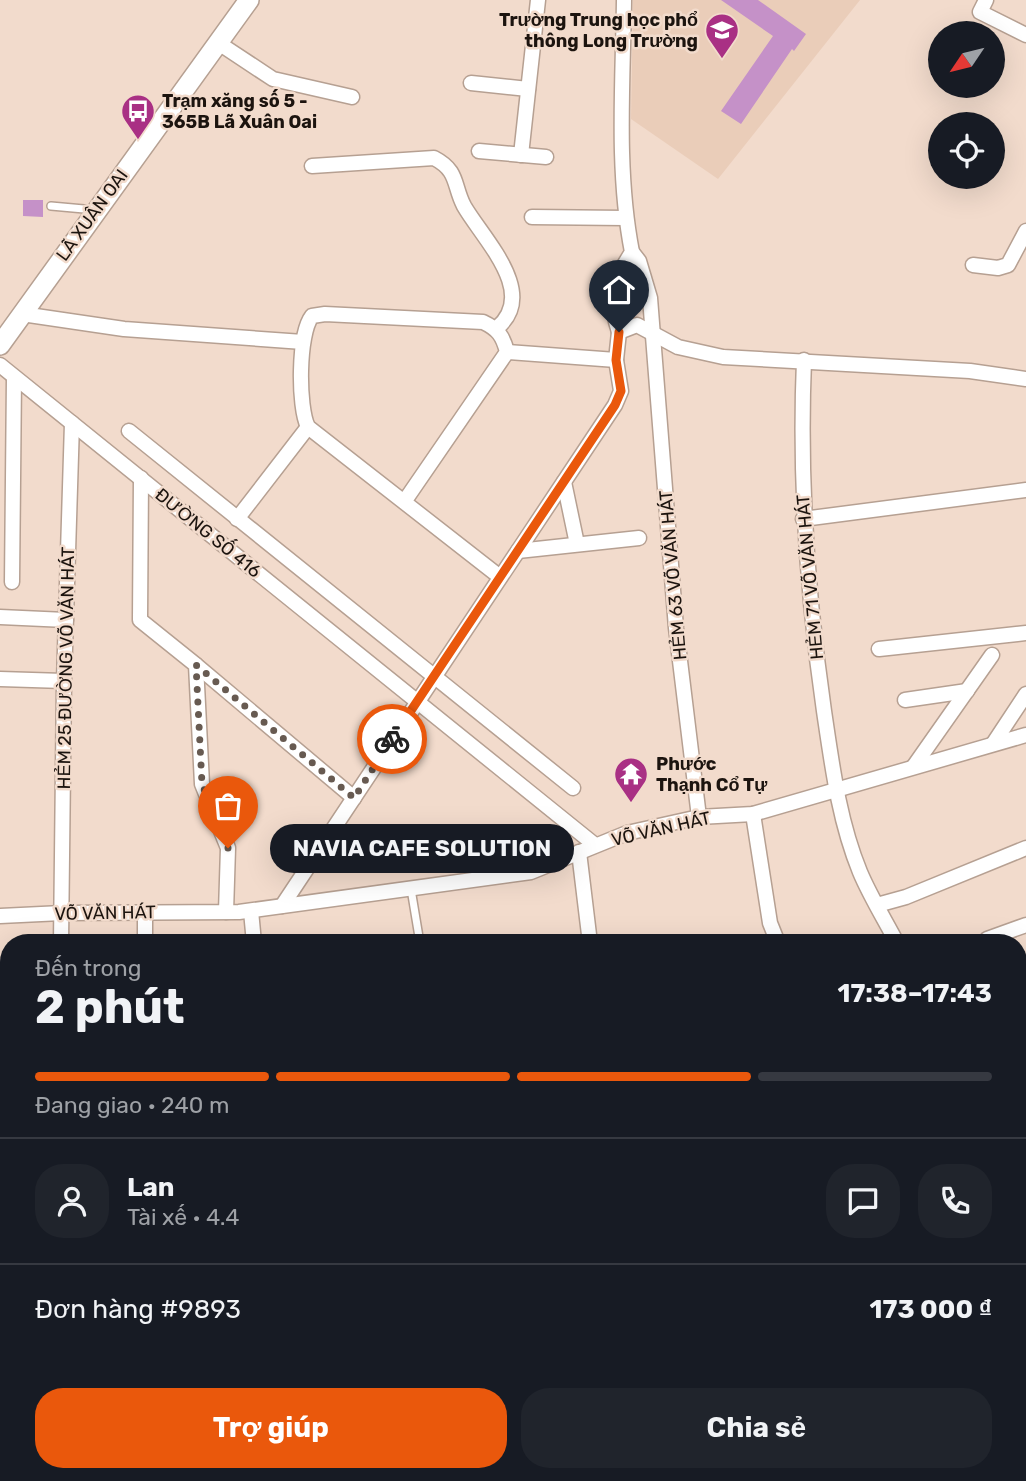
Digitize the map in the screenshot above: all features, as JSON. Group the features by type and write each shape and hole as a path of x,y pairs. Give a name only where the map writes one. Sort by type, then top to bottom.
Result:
{"main road":[{"name":"LÃ XUÂN OAI","path":"8,329 249,0"}],"street":[{"path":"521,155 538,0"},
{"name":"HẺM 63 VÕ VĂN HÁT","path":"624,0 625,218 632,252 639,261 650,298 676,628 699,817"},
{"path":"986,0 980,12 1026,34"},
{"path":"217,43 273,79 352,97"},
{"path":"471,83 528,89"},
{"path":"479,151 546,158"},
{"path":"312,166 434,158 447,165 459,187 463,203 490,243 511,285 512,305 508,319 497,328"},
{"path":"532,217 625,218"},
{"path":"973,265 998,268 1008,265 1026,231"},
{"path":"282,906 564,482 621,391 616,360 619,332 613,315 613,283 632,252"},
{"path":"500,578 308,427 302,415 303,342 305,325 312,316 325,314 482,322 497,328 507,352"},
{"path":"619,332 636,325 654,332 678,347 723,357 804,360 1026,379"},
{"path":"8,329 124,329 303,342"},
{"path":"507,352 616,360"},
{"path":"404,502 507,352"},
{"name":"HẺM 71 VÕ VĂN HÁT","path":"804,360 801,433 803,519 817,665 836,793 860,872 892,934"},
{"name":"ĐƯỜNG SỐ 416","path":"0,365 595,845"},
{"path":"12,582 14,377"},
{"name":"HẺM 25 ĐƯỜNG VÕ VĂN HÁT","path":"61,934 64,681 72,423"},
{"path":"237,519 308,427"},
{"path":"129,431 573,788"},
{"path":"141,478 140,620 354,798"},
{"path":"564,482 578,544"},
{"path":"803,519 1026,490"},
{"path":"518,551 639,538"},
{"path":"0,617 66,620"},
{"path":"879,649 1026,633"},
{"path":"914,766 992,655"},
{"path":"196,665 202,784 228,848 226,912"},
{"path":"0,679 64,681"},
{"path":"905,701 967,691"},
{"path":"993,744 1026,694"},
{"name":"VÕ VĂN HÁT","path":"0,916 251,911 531,872 627,833 699,817 753,814 836,793 914,766 1026,735"},
{"path":"753,814 770,923 774,934"},
{"path":"877,905 906,897 1026,848"},
{"path":"579,852 589,934"},
{"path":"251,911 253,934"},
{"path":"145,912 145,934"},
{"path":"1001,934 1026,925"}],"lane":[{"path":"51,206 95,210"},
{"path":"411,888 419,934"}],"shaded area":[{"name":"Trường Trung học phổ thông Long Trường","path":"633,0 860,0 718,179 631,119"}],"building":[{"path":"721,0 758,0 806,34 794,51 792,49 741,124 721,111 773,36"},
{"path":"23,200 43,200 43,217 23,216"}],"way so far":[{"path":"228,848 202,784 196,665 354,798 392,739"}],"place":[{"name":"Trường Trung học phổ thông Long Trường","path":"722,60"},
{"name":"Trạm xăng số 5 - 365B Lã Xuân Oai","path":"138,141"},
{"name":"Phước Thạnh Cổ Tự","path":"631,804"},
{"name":"NAVIA CAFE SOLUTION","path":"228,848"}],"route":[{"path":"392,739 615,405 621,391 616,360 619,332"}]}
